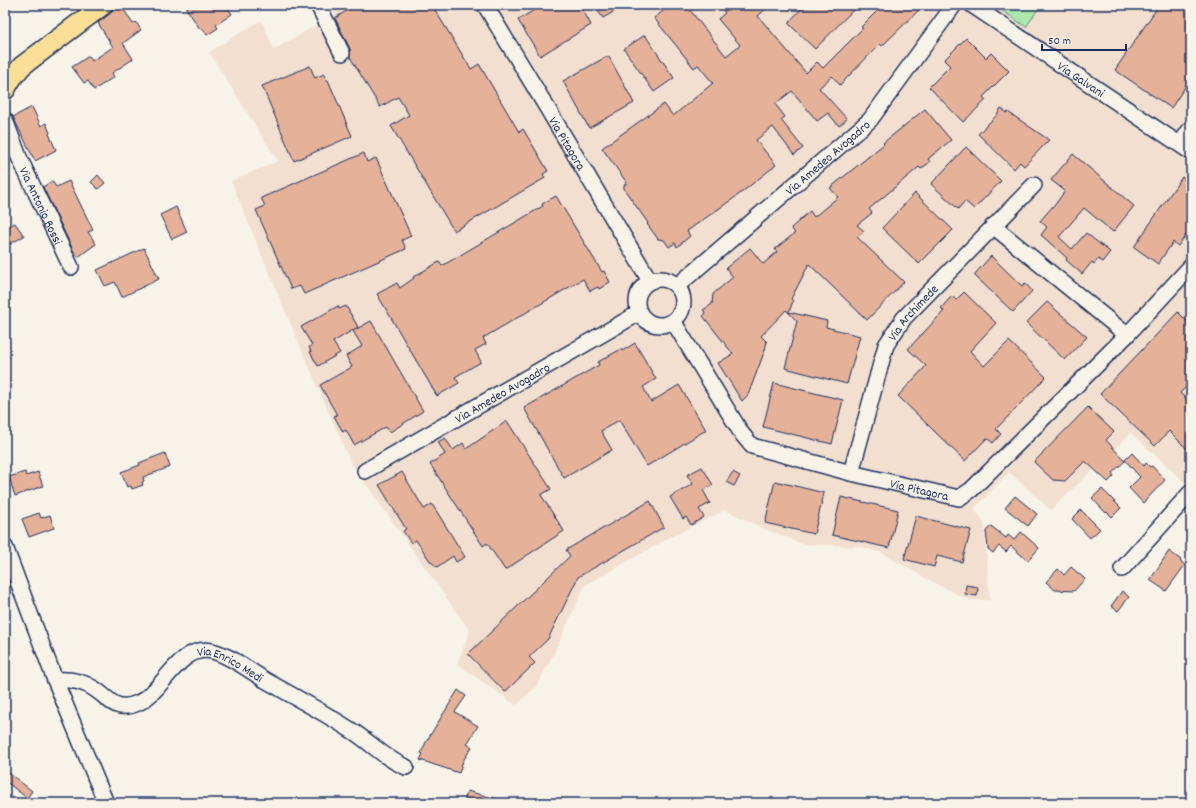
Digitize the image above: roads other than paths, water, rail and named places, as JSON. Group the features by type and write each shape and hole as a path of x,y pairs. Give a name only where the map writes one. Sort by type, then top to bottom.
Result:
{"main road":[{"path":"9,77 103,5"}],"street":[{"path":"318,5 342,53"},
{"name":"Via Pitagora","path":"485,5 650,281"},
{"name":"Via Amedeo Avogadro","path":"677,286 870,120 954,5"},
{"name":"Via Galvani","path":"972,5 1185,148"},
{"name":"Via Antonio Rossi","path":"5,120 20,157 71,267"},
{"path":"1185,148 1191,128"},
{"name":"Via Archimede","path":"851,473 886,345 904,318 1034,185"},
{"path":"993,226 1127,335"},
{"name":"Via Pitagora","path":"673,321 742,434 752,446 851,473 959,498 972,490 1127,335 1191,266"},
{"path":"664,279 677,286 681,293 683,304 679,315 673,321 658,325 644,319 639,313 637,298 639,292 644,286 650,281 664,279"},
{"name":"Via Amedeo Avogadro","path":"365,471 639,313"},
{"path":"1122,569 1191,492"},
{"path":"5,547 55,680 106,803"},
{"name":"Via Enrico Medi","path":"55,680 80,682 93,688 117,706 130,706 139,702 150,694 189,654 200,651 211,651 234,661 329,716 398,764 406,767"}]}
